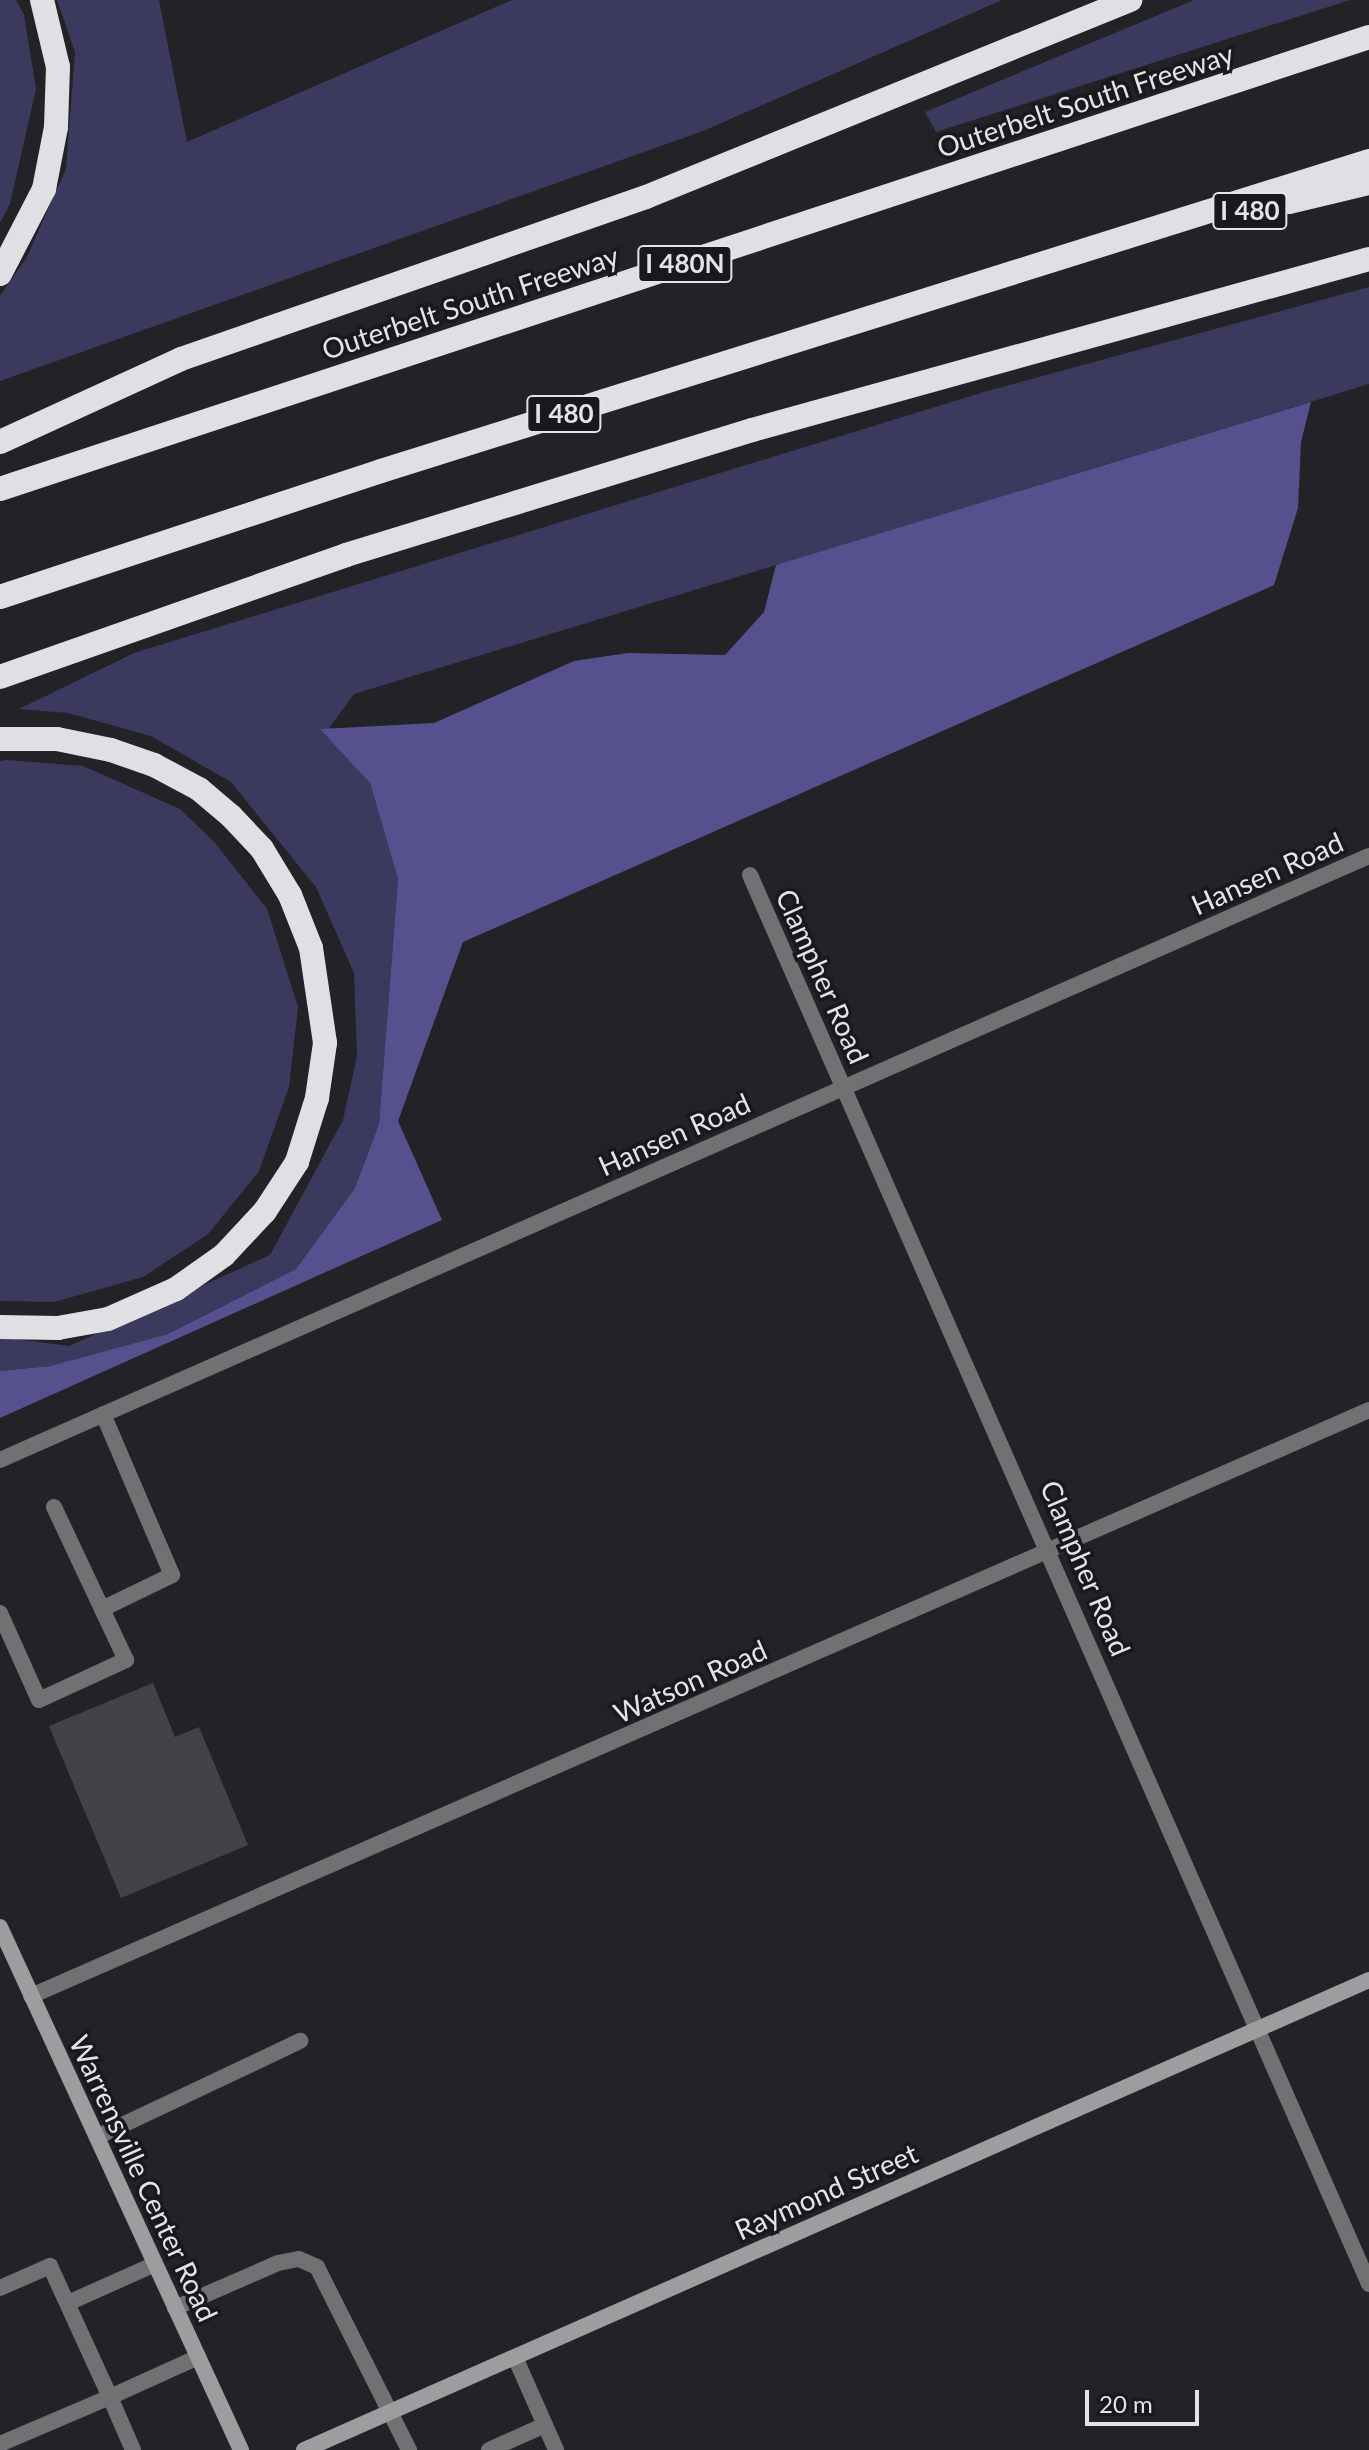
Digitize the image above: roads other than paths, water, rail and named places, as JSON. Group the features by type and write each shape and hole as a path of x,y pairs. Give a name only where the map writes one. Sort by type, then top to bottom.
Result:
{"highway":[{"path":"0,274 44,189 56,127 58,67 42,0"},
{"name":"Outerbelt South Freeway","path":"0,442 181,359 674,186 1130,0"},
{"name":"Outerbelt South Freeway","path":"0,489 1369,37"},
{"path":"1131,239 1369,161"},
{"name":"I 480","path":"0,597 381,471 1131,239 1369,183"},
{"path":"0,677 346,555 752,430 1369,259"},
{"path":"0,739 57,739 125,755 199,789 231,816 262,849 290,895 311,948 325,1043 317,1098 297,1162 265,1211 224,1255 176,1289 108,1319 58,1328 0,1327"}],"street":[{"name":"Hansen Road","path":"0,1460 1369,856"},
{"name":"Clampher Road","path":"750,875 1051,1552 1256,2030 1369,2284"},
{"name":"Watson Road","path":"31,1996 1051,1552 1369,1410"},
{"path":"102,1609 172,1575 103,1414"},
{"path":"0,1613 39,1700 126,1660 54,1507"},
{"name":"Warrensville Center Road","path":"0,1927 241,2450"},
{"name":"Raymond Street","path":"304,2450 1369,1980"},
{"path":"97,2137 300,2041"},
{"path":"175,2308 278,2263 299,2259 317,2267 409,2450"},
{"path":"68,2303 155,2264"},
{"path":"0,2288 50,2266 133,2450"},
{"path":"0,2444 198,2357"},
{"path":"515,2357 556,2450"},
{"path":"489,2450 545,2425"}]}
